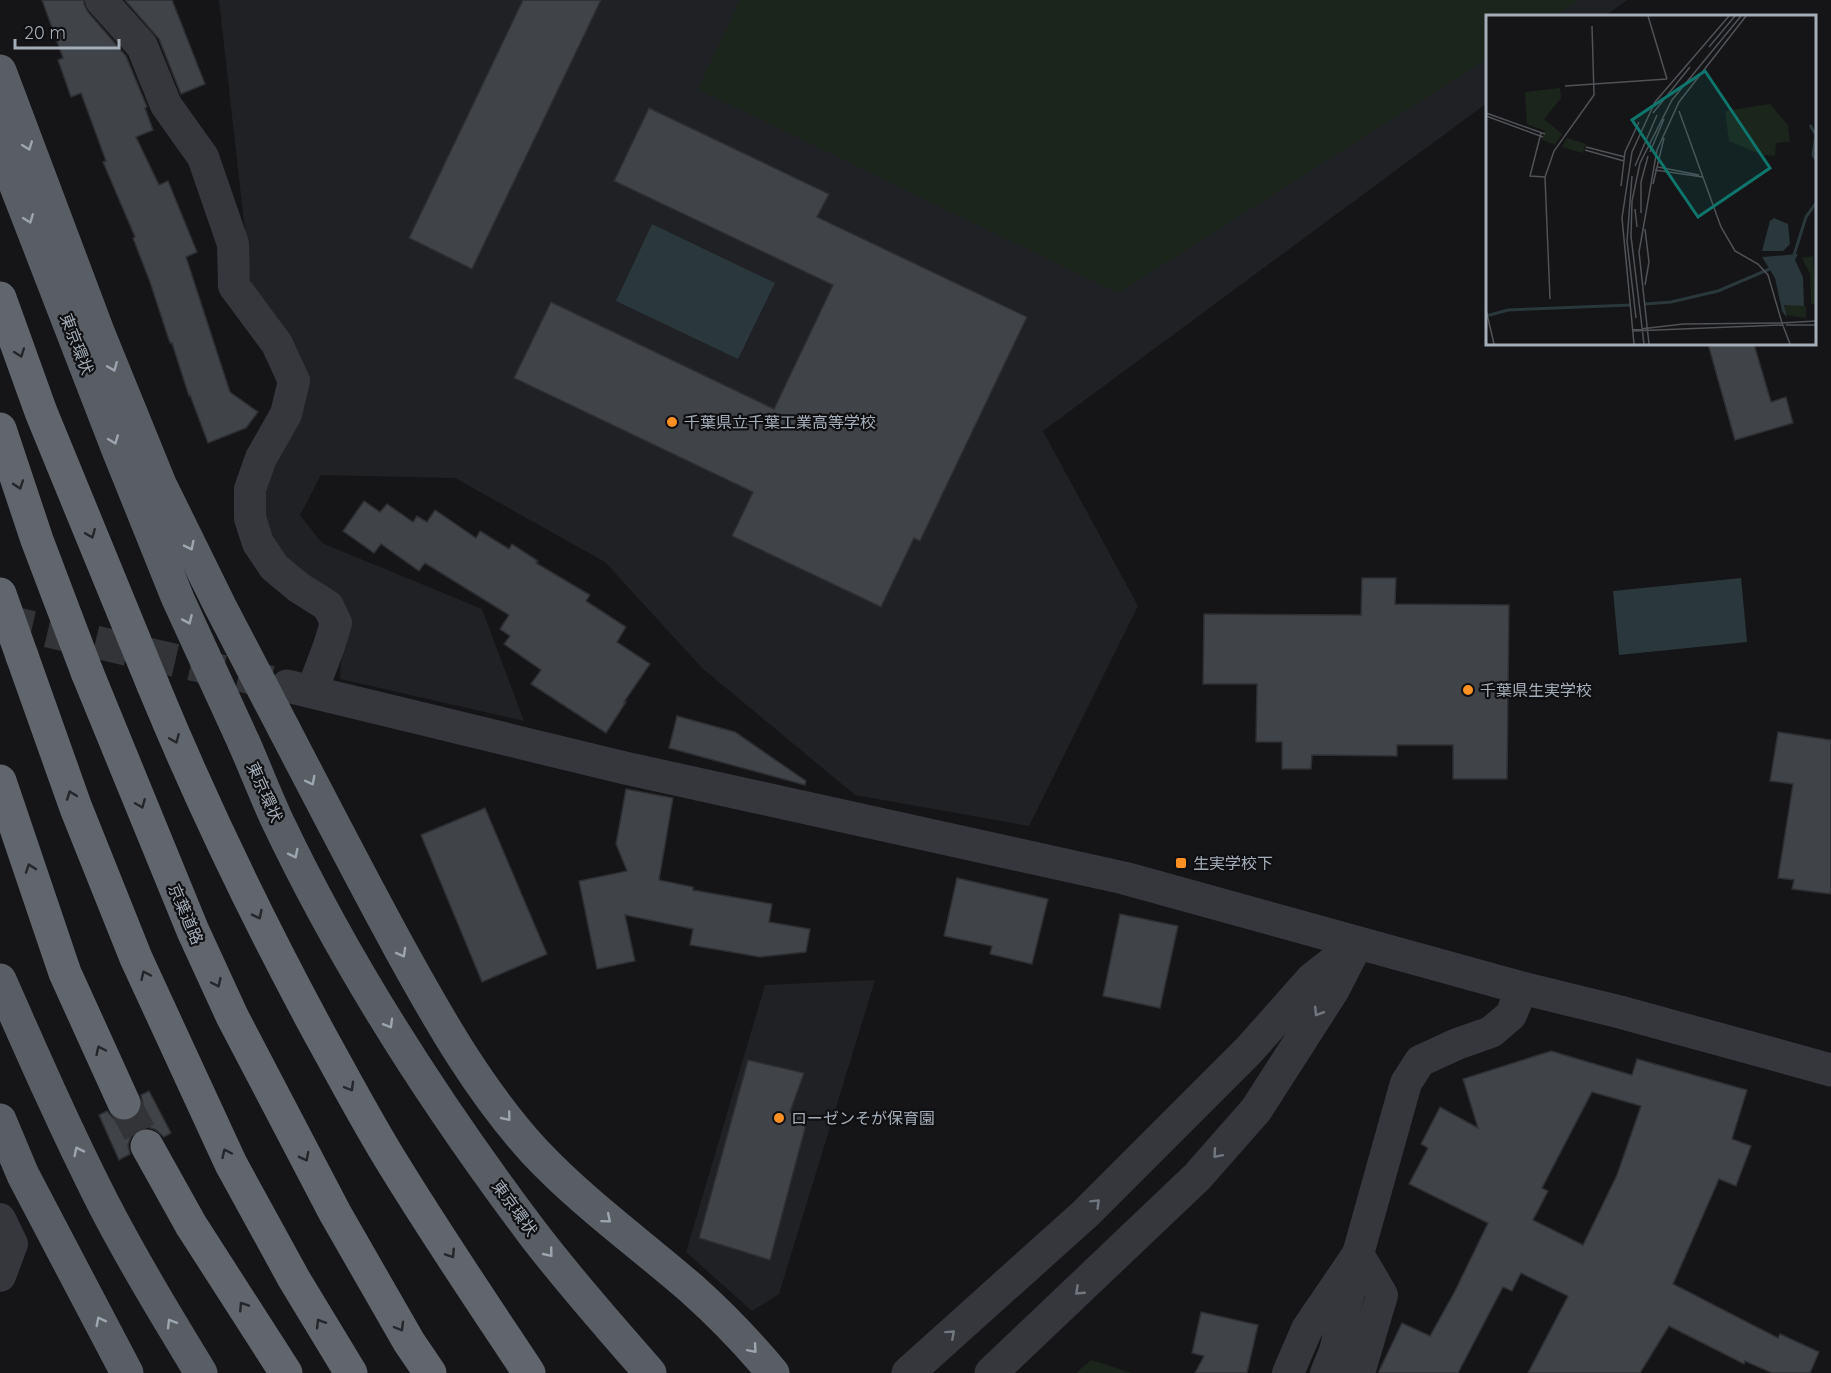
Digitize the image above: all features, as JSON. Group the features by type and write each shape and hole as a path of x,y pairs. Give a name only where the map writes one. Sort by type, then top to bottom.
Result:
{"highway":[{"path":"0,145 1,75"},
{"path":"1,75 99,334 160,484 219,606 353,863 452,1041 501,1111 534,1151 576,1193 692,1289 739,1333 773,1373"},
{"name":"東京環状","path":"0,145 178,599 276,818 312,889 399,1040 469,1144 532,1232 650,1373"},
{"path":"49,273 99,334"},
{"path":"0,298 41,411 153,685 186,764 238,875 283,966 395,1167 529,1373"},
{"name":"京葉道路","path":"0,429 37,540 87,672 193,931 232,1016 335,1213 409,1342 430,1373"},
{"path":"0,594 76,808 136,958 226,1154 294,1279 351,1373"},
{"path":"0,781 65,973 124,1103"},
{"path":"0,980 56,1106 103,1203 156,1299 201,1373"},
{"path":"0,1120 23,1175 127,1373"},
{"path":"147,1146 191,1225 286,1373"}],"street":[{"path":"101,0 142,46 166,105 203,157 233,244 234,286 277,344 294,381 286,414 261,458 250,489 250,518 258,543 274,567 298,587 328,606 336,623 329,646 299,688 636,770 1124,878 1522,988 1620,1012 1831,1070"},
{"path":"908,1373 1085,1214 1250,1050 1312,979 1358,943"},
{"path":"990,1373 1197,1177 1256,1110 1333,990 1358,943"},
{"path":"1331,1362 1358,1254 1406,1083 1420,1061 1456,1044 1491,1032 1511,1015 1522,988"},
{"path":"0,1219 12,1244 0,1276"},
{"path":"1358,1254 1382,1295 1361,1371"},
{"path":"1288,1373 1306,1329 1358,1254"}],"shaded area":[{"name":"千葉県立千葉工業高等学校","path":"219,0 1627,0 1606,15 1486,15 1486,104 1043,431 1138,606 1029,826 855,795 702,668 605,562 455,478 321,475 300,515 322,543 482,609 524,721 340,679 344,610 264,541 261,491 294,412 251,285"},
{"path":"740,0 1580,0 1556,15 1486,15 1486,60 1118,293 698,89"},
{"path":"652,224 775,283 738,359 616,301"},
{"path":"1741,578 1747,642 1619,655 1613,591"},
{"name":"ローゼンそが保育園","path":"875,980 779,1294 752,1311 686,1252 765,985"},
{"path":"1091,1360 1132,1373 1076,1373"}],"building":[{"path":"42,0 84,0 88,12 126,56 147,107 145,108 153,130 136,137 159,185 168,181 197,252 186,257 230,392 258,412 246,428 208,443 189,396 172,343 170,343 133,238 135,237 103,162 106,161 81,93 71,97 58,60 63,58"},
{"path":"125,0 172,0 205,84 181,94 159,39"},
{"path":"523,0 601,0 472,269 409,238"},
{"path":"649,108 829,194 817,217 1027,317 920,541 914,538 881,607 732,536 753,492 514,378 551,302 774,409 833,285 614,181"},
{"path":"1708,345 1754,345 1771,402 1786,397 1793,423 1735,440"},
{"path":"364,501 380,512 387,504 413,522 417,516 427,522 435,510 476,538 480,531 509,549 512,544 538,561 536,563 590,595 586,601 626,627 617,642 650,664 606,733 531,684 541,670 504,644 510,636 500,629 509,615 425,563 419,571 381,544 374,553 343,531"},
{"path":"1362,578 1396,578 1395,604 1509,605 1507,779 1453,779 1453,745 1397,745 1397,756 1312,755 1311,769 1282,769 1282,742 1256,742 1257,684 1203,684 1204,614 1361,615"},
{"path":"677,716 735,732 806,781 805,785 669,748"},
{"path":"1778,732 1831,740 1831,894 1792,889 1794,880 1778,878 1793,784 1770,781"},
{"path":"626,789 673,798 659,880 693,887 693,890 772,904 769,922 810,929 806,952 760,957 690,945 693,929 625,915 635,961 597,969 579,881 627,871 616,844"},
{"path":"485,808 547,954 482,982 421,835"},
{"path":"957,878 1048,899 1032,964 990,954 992,946 944,936"},
{"path":"1120,914 1178,926 1160,1008 1103,996"},
{"path":"1551,1051 1632,1075 1637,1059 1747,1090 1732,1139 1751,1146 1736,1186 1719,1179 1673,1284 1778,1338 1780,1334 1819,1352 1810,1373 1772,1373 1745,1361 1744,1364 1669,1326 1640,1373 1528,1373 1568,1296 1521,1273 1512,1291 1503,1287 1458,1373 1378,1373 1402,1323 1430,1336 1488,1223 1409,1184 1428,1148 1421,1144 1440,1107 1478,1128 1463,1079","holes":["1592,1092 1641,1106 1617,1175 1583,1245 1533,1220 1548,1191 1542,1188"]},
{"path":"748,1060 804,1073 790,1112 808,1117 770,1260 699,1238"},
{"path":"149,1091 171,1133 164,1137 148,1127 138,1129 128,1145 130,1154 119,1160 99,1115 107,1111 113,1118 122,1122 132,1120 140,1113 143,1105 141,1095"},
{"path":"1201,1312 1258,1325 1247,1373 1195,1373 1204,1356 1192,1353"}],"tunnel":[{"path":"0,620 282,685"},
{"path":"124,1103 147,1146"}],"place":[{"name":"千葉県立千葉工業高等学校","path":"672,422"},
{"name":"千葉県生実学校","path":"1468,690"},
{"name":"生実学校下","path":"1181,863"},
{"name":"ローゼンそが保育園","path":"779,1118"}]}
